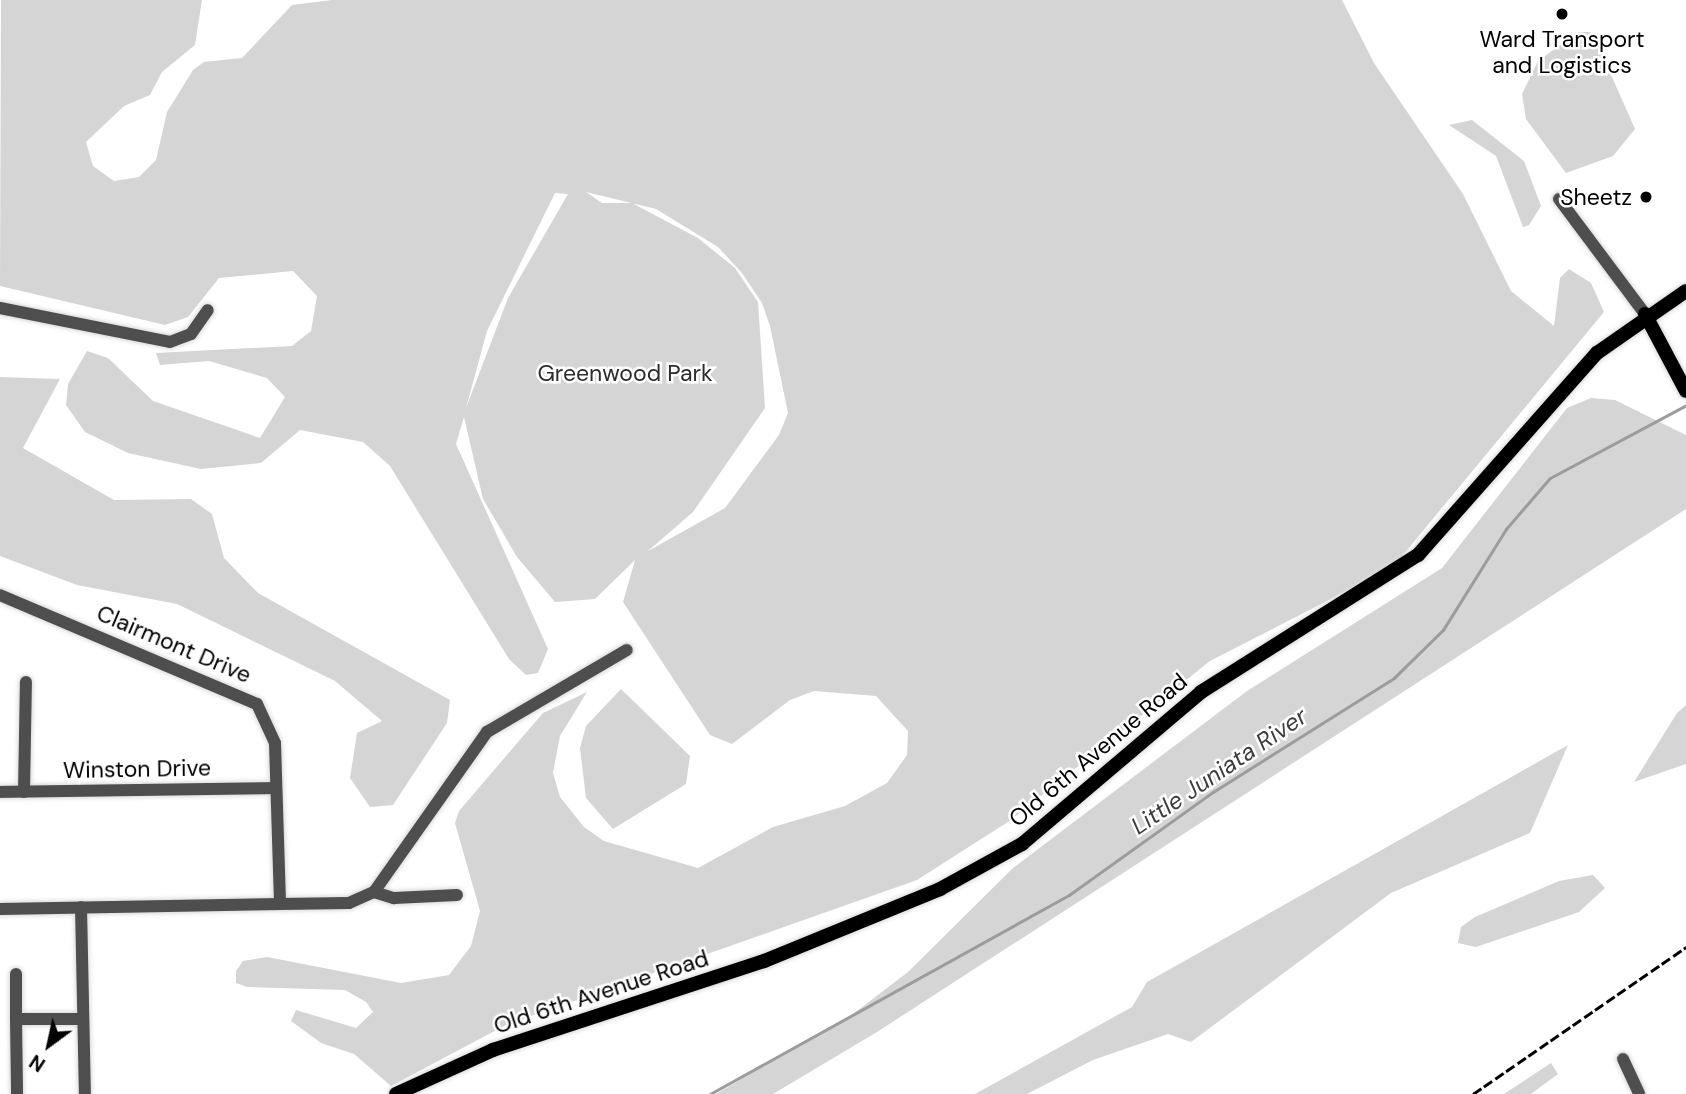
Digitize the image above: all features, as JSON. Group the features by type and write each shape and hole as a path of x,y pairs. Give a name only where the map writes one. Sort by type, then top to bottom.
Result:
{"main road":[{"name":"Old 6th Avenue Road","path":"396,1094 493,1050 721,978 994,861 1061,814 1207,688 1418,555 1581,369 1645,314 1686,291"},
{"path":"1645,314 1686,391"}],"street":[{"path":"1559,199 1645,314"},
{"path":"0,308 170,342 191,334 208,310"},
{"name":"Clairmont Drive","path":"0,595 246,694 271,726 280,904"},
{"path":"0,909 349,903 374,892 487,732 627,650"},
{"path":"24,792 26,682"},
{"name":"Winston Drive","path":"0,792 275,788"},
{"path":"374,892 394,898 457,895"},
{"path":"81,907 85,1094"},
{"path":"16,974 17,1094"},
{"path":"16,1019 82,1020"},
{"path":"1623,1059 1639,1094"}],"green space":[{"name":"Greenwood Park","path":"1,0 202,0 195,45 162,72 150,95 124,106 86,142 93,166 114,181 139,177 156,160 167,112 193,70 204,62 242,58 292,5 332,0 1342,0 1374,63 1463,194 1511,291 1554,326 1560,278 1569,269 1591,283 1604,312 1393,567 1210,661 1011,820 917,880 506,1025 391,1086 354,1054 321,1043 291,1021 296,1010 356,1028 373,1012 366,1002 345,990 247,987 236,983 236,971 243,961 267,957 401,983 449,975 471,946 480,911 455,823 459,811 543,713 587,692 560,736 553,773 560,797 584,827 604,841 698,868 773,827 845,806 887,783 907,755 908,731 876,696 814,691 790,700 732,744 710,735 623,602 635,560 595,599 555,602 517,557 483,499 464,417 456,444 548,649 538,673 526,675 509,659 390,466 363,442 300,430 261,463 201,469 128,453 85,432 66,405 68,384 87,351 108,358 153,401 260,438 285,397 267,378 209,361 160,365 156,353 292,346 311,331 317,296 293,271 219,278 188,317 165,325 0,286","holes":["586,192 631,203 602,203","555,193 568,194 508,298 466,408 487,331","633,203 656,209 718,247 742,273 762,303 770,326 788,413 779,435 725,508 648,551 693,512 765,408 758,302 735,268 698,238"]},
{"path":"1578,32 1590,32 1596,41 1635,129 1613,156 1566,173 1526,119 1522,94 1538,61"},
{"path":"1472,120 1524,161 1541,206 1529,225 1523,227 1496,156 1449,125"},
{"path":"0,377 60,379 23,448 114,500 191,499 212,514 224,558 258,593 450,700 447,723 393,805 370,807 350,778 357,733 382,721 335,681 177,604 77,585 0,556"},
{"path":"1591,398 1615,400 1686,435 1686,509 877,1032 773,1094 716,1094 853,1014 908,972 1013,868 1247,691 1442,568 1567,408"},
{"path":"621,689 690,756 686,784 613,829 586,798 580,748 586,726"},
{"path":"1686,705 1686,764 1634,782 1677,713"},
{"path":"1568,745 1530,833 1391,893 1191,1042 1168,1034 1093,1060 1027,1094 975,1094 1132,1007 1147,982"},
{"path":"1593,875 1605,888 1579,912 1476,947 1458,943 1461,927 1475,917 1559,881"},
{"path":"1551,1063 1558,1074 1531,1094 1504,1094"}],"waterway":[{"name":"Little Juniata River","path":"710,1094 1069,895 1213,792 1394,678 1443,630 1506,529 1550,478 1685,406"}],"railway":[{"path":"1473,1094 1686,947"}],"place":[{"name":"Ward Transport and Logistics","path":"1562,14"},
{"name":"Sheetz","path":"1646,197"}]}
